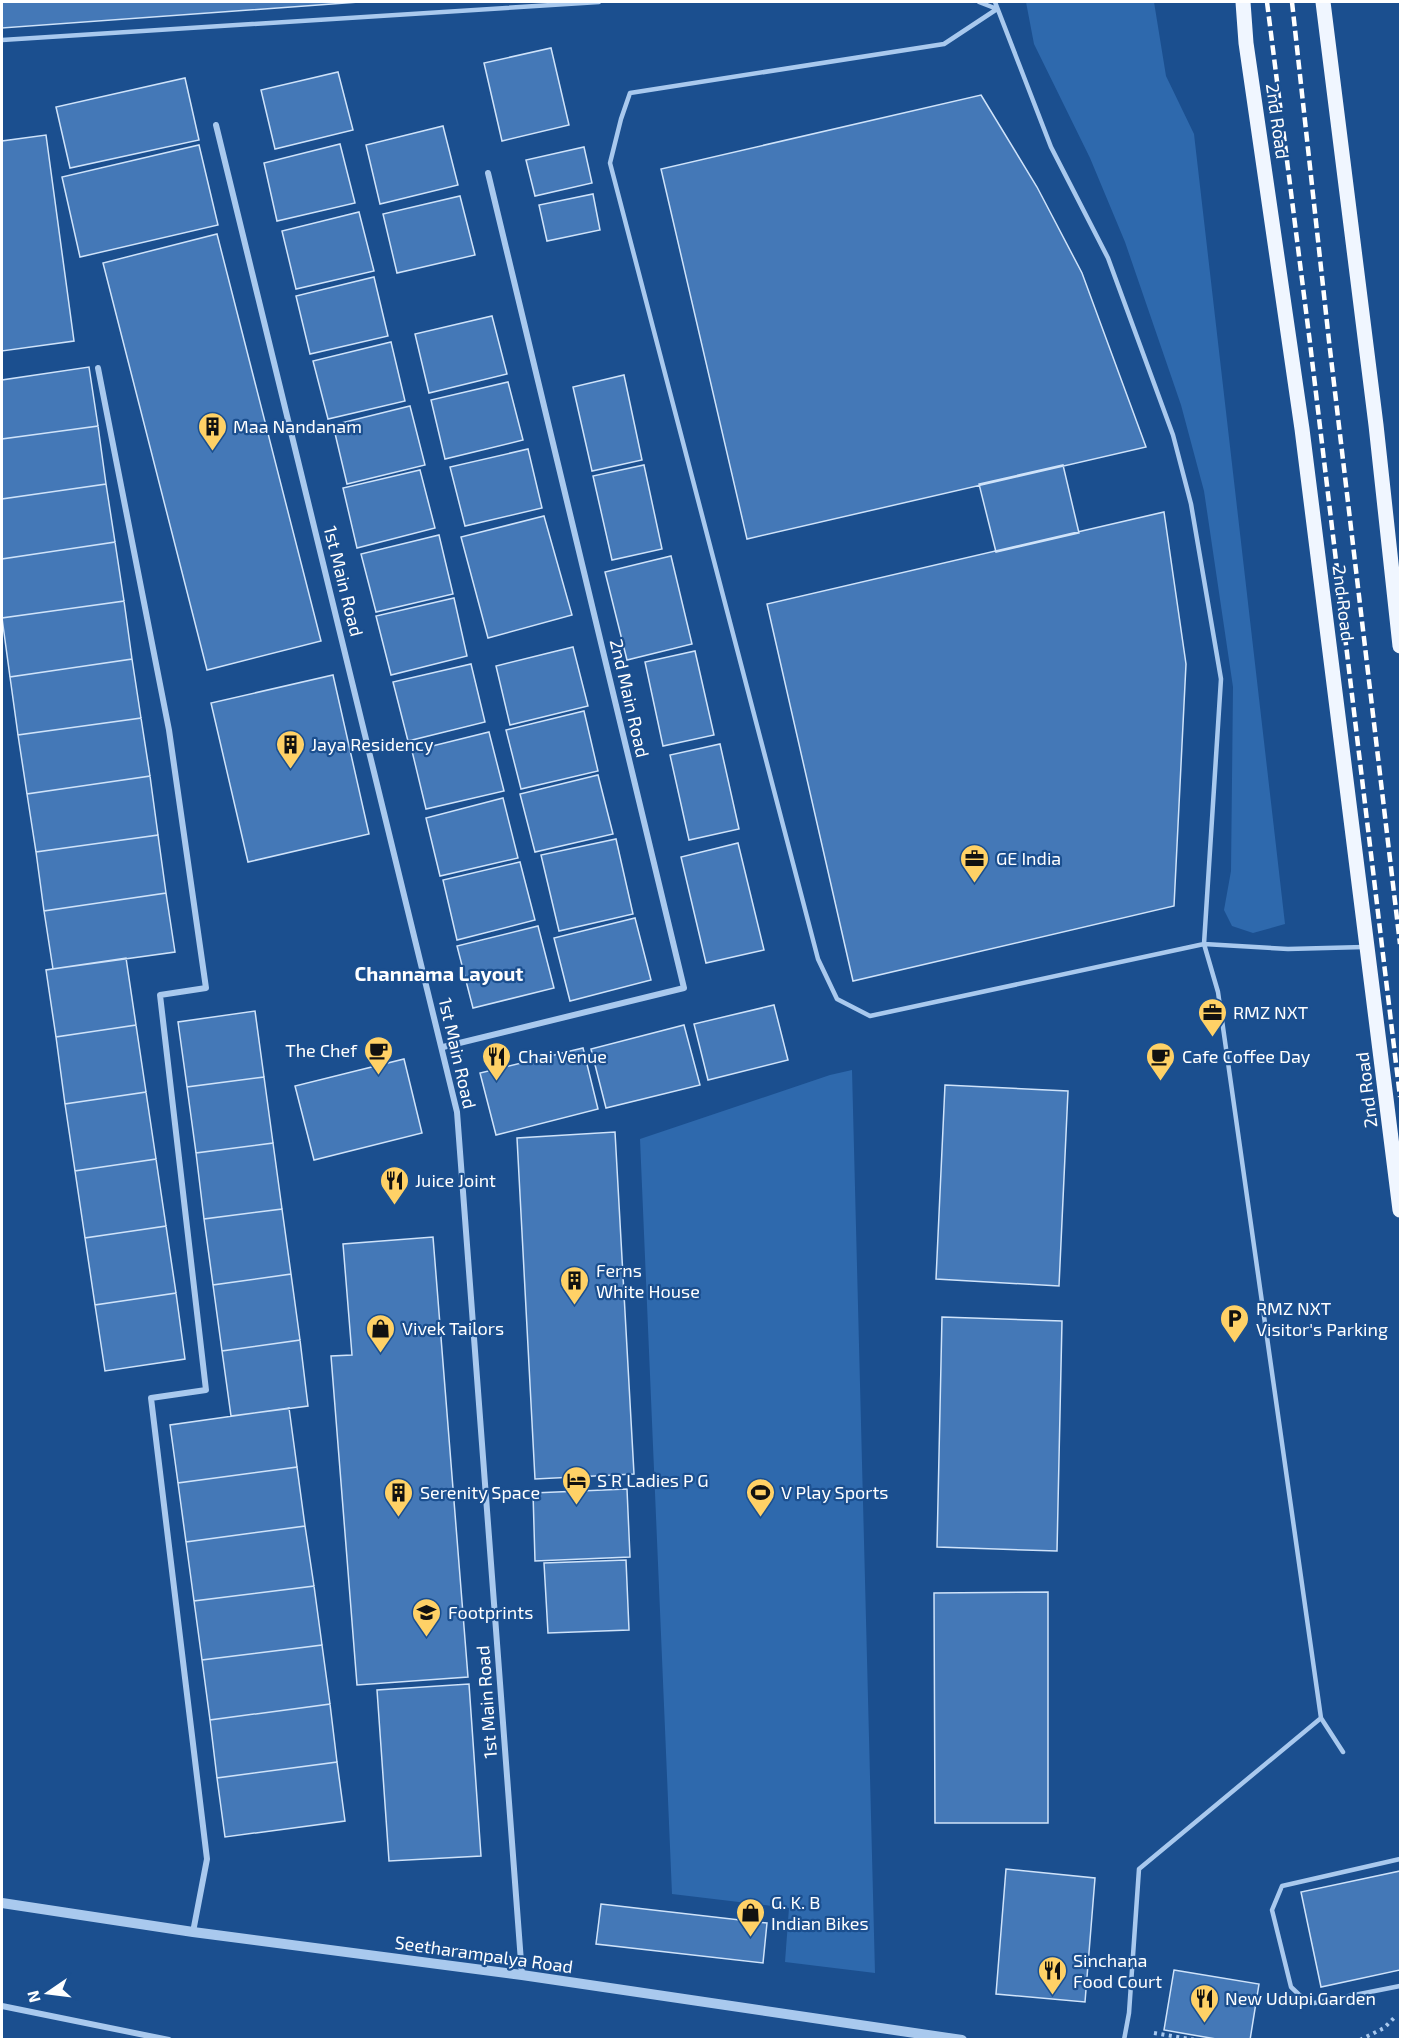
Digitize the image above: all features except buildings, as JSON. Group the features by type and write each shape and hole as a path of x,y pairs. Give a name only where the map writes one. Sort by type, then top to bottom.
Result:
{"main road":[{"name":"2nd Road","path":"1243,2 1246,43 1302,429 1401,1210"},
{"path":"1323,2 1401,646"}],"street":[{"name":"1st Main Road","path":"216,125 443,1047 457,1112 522,1975"},
{"name":"2nd Main Road","path":"443,1047 684,988 488,173"},
{"path":"98,368 169,730 206,988 160,995 206,1390 151,1398 207,1859 193,1932"},
{"name":"Seetharampalya Road","path":"2,1903 193,1932 522,1975 962,2040"},
{"path":"2,2006 169,2040"}],"lane":[{"path":"2,40 599,2"},
{"path":"979,2 997,9"},
{"path":"995,2 1051,147 1108,258 1173,435 1191,504 1221,679 1204,944 1218,992 1321,1718 1342,1752"},
{"path":"997,9 944,44 630,93 610,163 818,960 837,999 870,1016 1204,944 1288,950 1368,947"},
{"path":"1124,2040 1129,2013 1139,1869 1321,1718"},
{"path":"1401,1859 1282,1886 1272,1910 1291,1988 1309,2004 1401,1986"}],"path":[{"path":"1360,2040 1384,2028 1401,2012"},
{"path":"1126,2029 1196,2040"}],"shaded area":[{"path":"1026,2 1154,2 1166,76 1194,134 1285,924 1253,933 1232,926 1224,910 1231,871 1233,687 1204,491 1181,405 1125,242 1090,158 1034,44"},
{"name":"V Play Sports","path":"852,1070 875,1973 785,1962 789,1908 672,1894 640,1139 830,1075"}],"railway":[{"path":"1267,2 1400,1097"},
{"path":"1292,2 1329,341 1400,944"}],"place":[{"name":"Maa Nandanam","path":"212,452"},
{"name":"Jaya Residency","path":"290,770"},
{"name":"GE India","path":"975,884"},
{"name":"RMZ NXT","path":"1212,1038"},
{"name":"The Chef","path":"378,1076"},
{"name":"Chai Venue","path":"497,1082"},
{"name":"Cafe Coffee Day","path":"1161,1082"},
{"name":"Juice Joint","path":"394,1206"},
{"name":"Ferns White House","path":"575,1306"},
{"name":"RMZ NXT Visitor's Parking","path":"1235,1344"},
{"name":"Vivek Tailors","path":"381,1354"},
{"name":"S R Ladies P G","path":"576,1506"},
{"name":"Serenity Space","path":"399,1518"},
{"name":"V Play Sports","path":"760,1518"},
{"name":"Footprints","path":"427,1638"},
{"name":"G. K. B Indian Bikes","path":"750,1938"},
{"name":"Sinchana Food Court","path":"1052,1996"},
{"name":"New Udupi Garden","path":"1204,2024"}],"district":[{"name":"Channama Layout","path":"439,973"}]}
